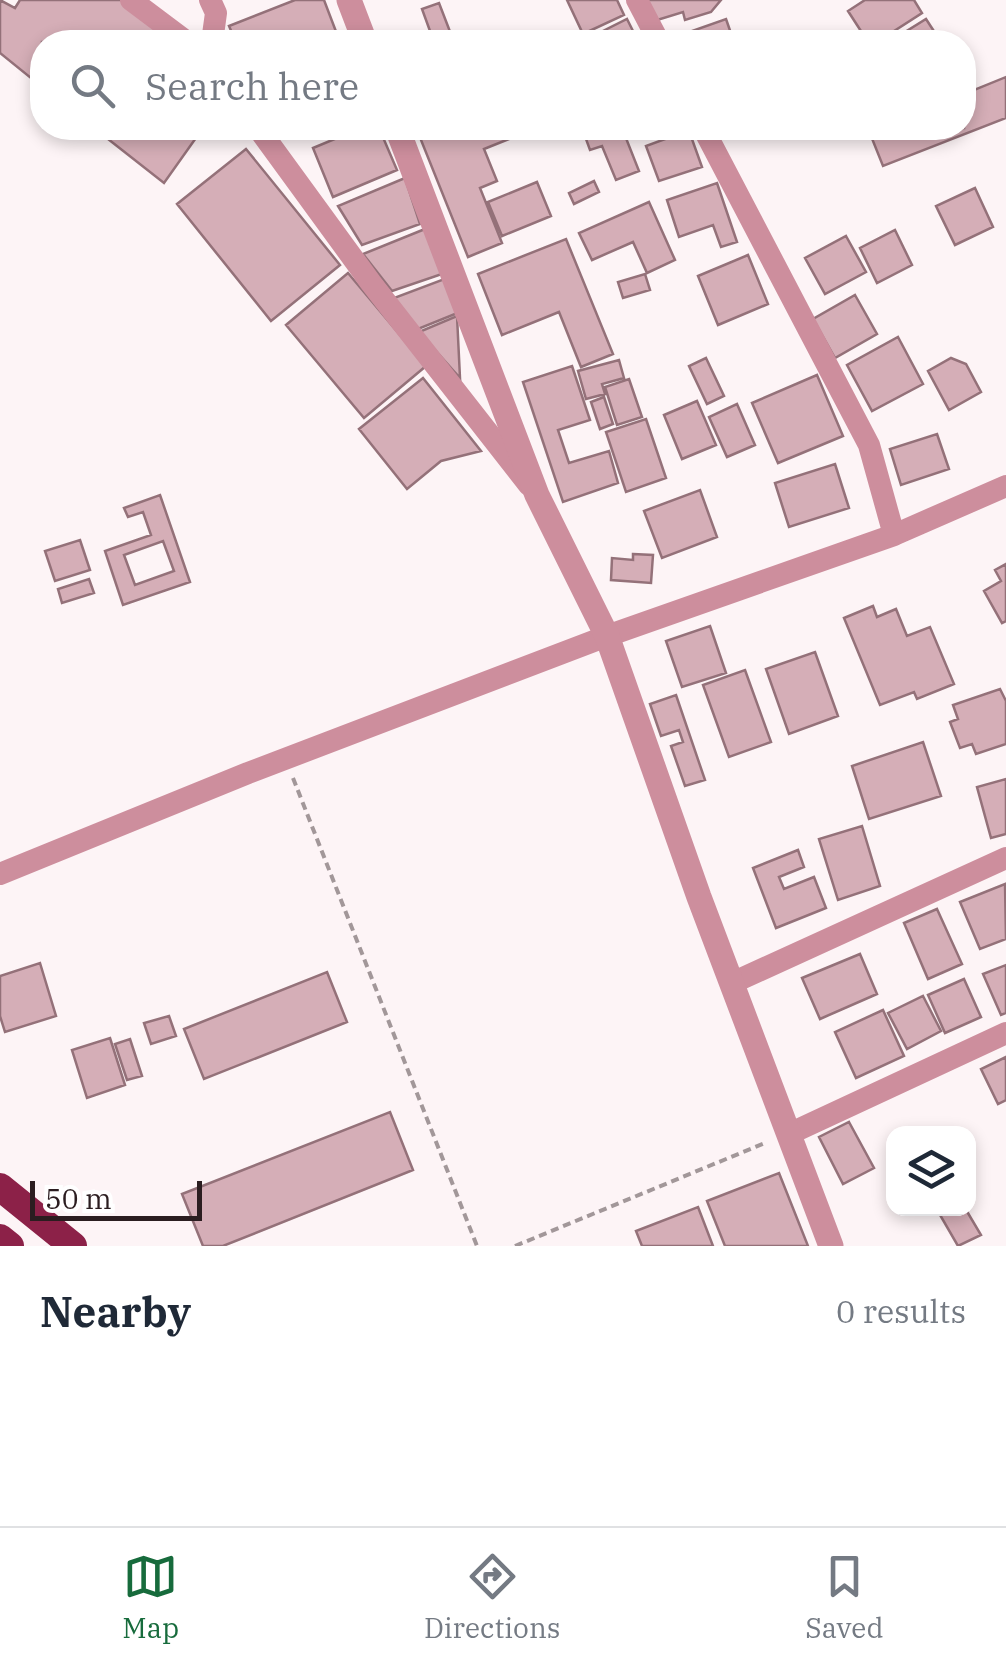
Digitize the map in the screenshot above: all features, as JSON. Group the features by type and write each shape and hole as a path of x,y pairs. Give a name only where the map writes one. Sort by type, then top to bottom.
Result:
{"highway":[{"path":"0,1186 73,1246"},
{"path":"0,1238 10,1246"}],"street":[{"path":"131,0 171,30"},
{"path":"210,0 216,14 214,30"},
{"path":"349,0 360,30"},
{"path":"637,0 653,30"},
{"path":"267,140 371,284 537,496"},
{"path":"402,140 537,496 606,636 831,1246"},
{"path":"709,140 868,446 894,535"},
{"path":"0,874 606,636 894,535 1006,486"},
{"path":"732,983 1006,858"},
{"path":"788,1134 1006,1033"}],"path":[{"path":"286,760 477,1246"},
{"path":"515,1246 788,1134"}],"building":[{"path":"0,0 15,8 20,0 122,0 162,30 30,30 30,77 0,53"},
{"path":"295,0 324,0 335,30 231,30 229,26"},
{"path":"567,0 617,0 624,15 592,30 581,30"},
{"path":"644,0 721,0 711,12 685,20 683,12 654,21"},
{"path":"865,0 914,0 922,13 896,30 860,30 848,11"},
{"path":"439,3 449,30 430,30 422,9"},
{"path":"627,19 632,30 605,30"},
{"path":"726,19 730,30 695,30"},
{"path":"926,19 933,30 908,30"},
{"path":"1006,77 1006,118 976,130 976,89"},
{"path":"109,140 194,140 164,183"},
{"path":"332,140 384,140 397,170 333,197 313,148"},
{"path":"421,140 506,140 484,149 497,181 480,188 502,243 468,257"},
{"path":"586,140 627,140 639,171 616,180 602,146 590,150"},
{"path":"662,140 692,140 702,167 659,181 646,146"},
{"path":"873,140 950,140 883,166"},
{"path":"246,149 340,265 271,321 177,204"},
{"path":"405,178 420,224 362,245 338,206"},
{"path":"594,181 599,192 574,204 569,193"},
{"path":"537,182 551,216 502,236 488,202"},
{"path":"717,183 737,242 721,247 713,225 679,237 667,200"},
{"path":"975,188 993,227 955,245 936,206"},
{"path":"649,202 675,260 647,273 633,242 592,260 579,233"},
{"path":"425,229 442,274 392,291 363,254"},
{"path":"895,230 912,265 877,283 860,248"},
{"path":"846,236 866,272 825,294 805,258"},
{"path":"566,239 613,354 581,367 559,312 502,335 478,274"},
{"path":"748,255 768,304 718,325 698,276"},
{"path":"348,273 426,366 364,418 286,325"},
{"path":"645,274 650,290 623,298 618,282"},
{"path":"447,278 460,312 418,329 394,298"},
{"path":"855,295 877,334 835,358 813,319"},
{"path":"457,316 460,378 419,332"},
{"path":"898,337 923,384 872,411 847,365"},
{"path":"706,358 724,396 707,404 689,366"},
{"path":"951,358 966,364 981,392 949,410 928,371"},
{"path":"619,360 624,378 602,384 605,394 586,399 578,371"},
{"path":"572,366 590,420 558,430 569,463 609,451 618,483 563,502 523,382"},
{"path":"817,375 843,436 778,463 752,403"},
{"path":"423,378 481,451 441,461 407,489 359,429"},
{"path":"629,379 642,417 617,425 605,387"},
{"path":"604,397 613,424 600,429 591,402"},
{"path":"697,401 716,445 682,459 664,415"},
{"path":"737,404 755,445 727,457 709,417"},
{"path":"646,419 666,478 626,492 606,432"},
{"path":"937,434 949,469 901,485 890,449"},
{"path":"835,464 849,508 789,527 775,483"},
{"path":"700,490 717,537 662,558 644,511"},
{"path":"160,495 190,582 123,605 105,551 151,535 143,512 128,517 124,508","holes":["163,541 174,571 135,585 124,555"]},
{"path":"80,540 90,570 55,581 45,551"},
{"path":"633,554 653,555 651,583 611,580 612,558 633,560"},
{"path":"1006,564 1006,621 1002,623 984,591 1001,581 995,570"},
{"path":"89,579 94,593 62,603 58,589"},
{"path":"873,606 877,617 896,609 907,636 930,627 954,684 917,699 914,692 880,705 844,618"},
{"path":"710,626 726,673 682,687 666,641"},
{"path":"815,652 838,716 789,734 766,669"},
{"path":"745,670 771,742 729,757 703,685"},
{"path":"1000,689 1006,701 1006,744 976,754 972,744 960,748 950,722 958,719 953,705"},
{"path":"676,695 705,780 685,786 671,746 683,742 679,730 661,736 650,704"},
{"path":"923,742 941,796 869,819 852,766"},
{"path":"1006,779 1006,834 991,838 977,787"},
{"path":"862,826 880,886 838,900 819,839"},
{"path":"798,850 804,867 779,877 784,889 814,877 826,908 776,928 753,868"},
{"path":"1005,884 1006,939 980,949 960,902"},
{"path":"937,909 962,964 928,979 904,923"},
{"path":"860,954 877,994 820,1019 802,978"},
{"path":"40,963 56,1016 5,1032 0,1016 0,976"},
{"path":"1006,965 1006,1013 1001,1015 983,974"},
{"path":"327,972 347,1022 204,1079 184,1029"},
{"path":"964,979 981,1017 945,1033 928,995"},
{"path":"923,996 941,1031 907,1049 888,1013"},
{"path":"883,1010 904,1056 856,1078 835,1032"},
{"path":"169,1016 176,1036 151,1044 144,1023"},
{"path":"110,1038 125,1085 87,1098 72,1050"},
{"path":"130,1039 142,1076 127,1080 115,1044"},
{"path":"1006,1057 1006,1100 998,1104 981,1069"},
{"path":"390,1112 413,1170 223,1246 203,1246 182,1194"},
{"path":"849,1122 874,1168 843,1184 819,1137"},
{"path":"779,1173 808,1246 725,1246 707,1201"},
{"path":"698,1207 713,1246 642,1246 636,1231"},
{"path":"941,1216 970,1216 981,1235 958,1246"}]}
